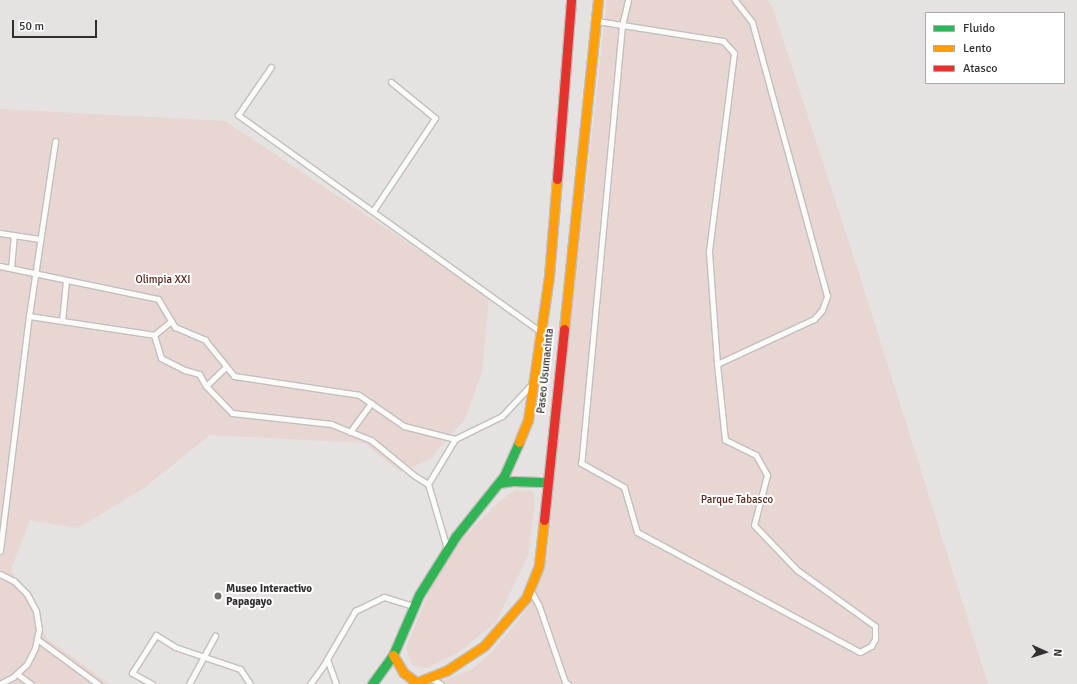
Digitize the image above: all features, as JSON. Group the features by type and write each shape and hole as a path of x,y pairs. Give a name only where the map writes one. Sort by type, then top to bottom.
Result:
{"main road":[{"name":"Paseo Usumacinta","path":"372,684 393,655 419,595 447,549 504,476 528,420 549,276 571,0"},
{"name":"Paseo Usumacinta","path":"414,683 446,671 484,646 526,598 539,564 594,20 598,0"},
{"path":"499,483 513,481 547,482"},
{"path":"393,655 404,673 414,683"}],"lane":[{"path":"594,20 622,25 724,41 734,53 709,252 717,364 725,440 756,455 767,475 754,525 797,570 875,626 875,639 871,646 860,652 637,532 624,487 580,464 622,25 628,0"},
{"path":"717,364 814,319 822,310 827,296 752,22 735,0"},
{"path":"271,67 238,115 541,332"},
{"path":"373,211 435,118 391,82"},
{"path":"0,550 29,316 55,141"},
{"path":"0,233 40,239"},
{"path":"11,268 14,235"},
{"path":"0,266 36,272 66,280 158,299 175,327 205,340 234,376 359,395 404,426 455,439"},
{"path":"62,321 66,280"},
{"path":"29,316 154,335 171,321"},
{"path":"154,335 161,358 185,370 199,374 206,386 232,413 331,424 371,440 415,476 428,484 447,549"},
{"path":"206,386 226,367"},
{"path":"428,484 455,439 502,416 534,382"},
{"path":"350,432 371,403"},
{"path":"0,574 14,581 27,594 36,611 39,629 35,648 27,664 17,674 0,684"},
{"path":"530,588 539,606 564,682 568,684"},
{"path":"310,684 327,659 355,611 384,597 414,606"},
{"path":"152,684 132,673 156,635 175,647 202,658 240,669 250,684"},
{"path":"189,684 215,636"},
{"path":"37,639 98,684"},
{"path":"327,659 336,684"},
{"path":"17,674 31,684"},
{"path":"430,677 441,684"}],"green space":[{"name":"Parque Tabasco","path":"607,0 767,0 772,6 857,267 988,684 436,684 472,669 491,653 515,625 533,600 548,553 559,429"},
{"name":"Olimpia XXI","path":"0,109 225,121 489,297 482,372 465,419 429,460 400,472 364,443 210,435 144,488 78,528 30,520 11,569 47,639 110,684 0,684"},
{"path":"515,490 533,491 535,503 528,556 496,622 459,652 427,668 412,665 406,648 432,584 462,539 500,501"}],"traffic: fast":[{"path":"372,684 393,655 419,595 456,536 504,476 519,442"},
{"path":"499,483 513,481 547,482"}],"traffic: slow":[{"path":"564,329 598,0"},
{"path":"519,442 528,420 549,276 557,179"},
{"path":"413,684 446,671 484,646 526,598 539,565 544,520"},
{"path":"393,655 404,673 416,682"}],"traffic: jam":[{"path":"557,179 571,0"},
{"path":"544,520 564,329"}],"place":[{"name":"Museo Interactivo Papagayo","path":"218,596"}]}
